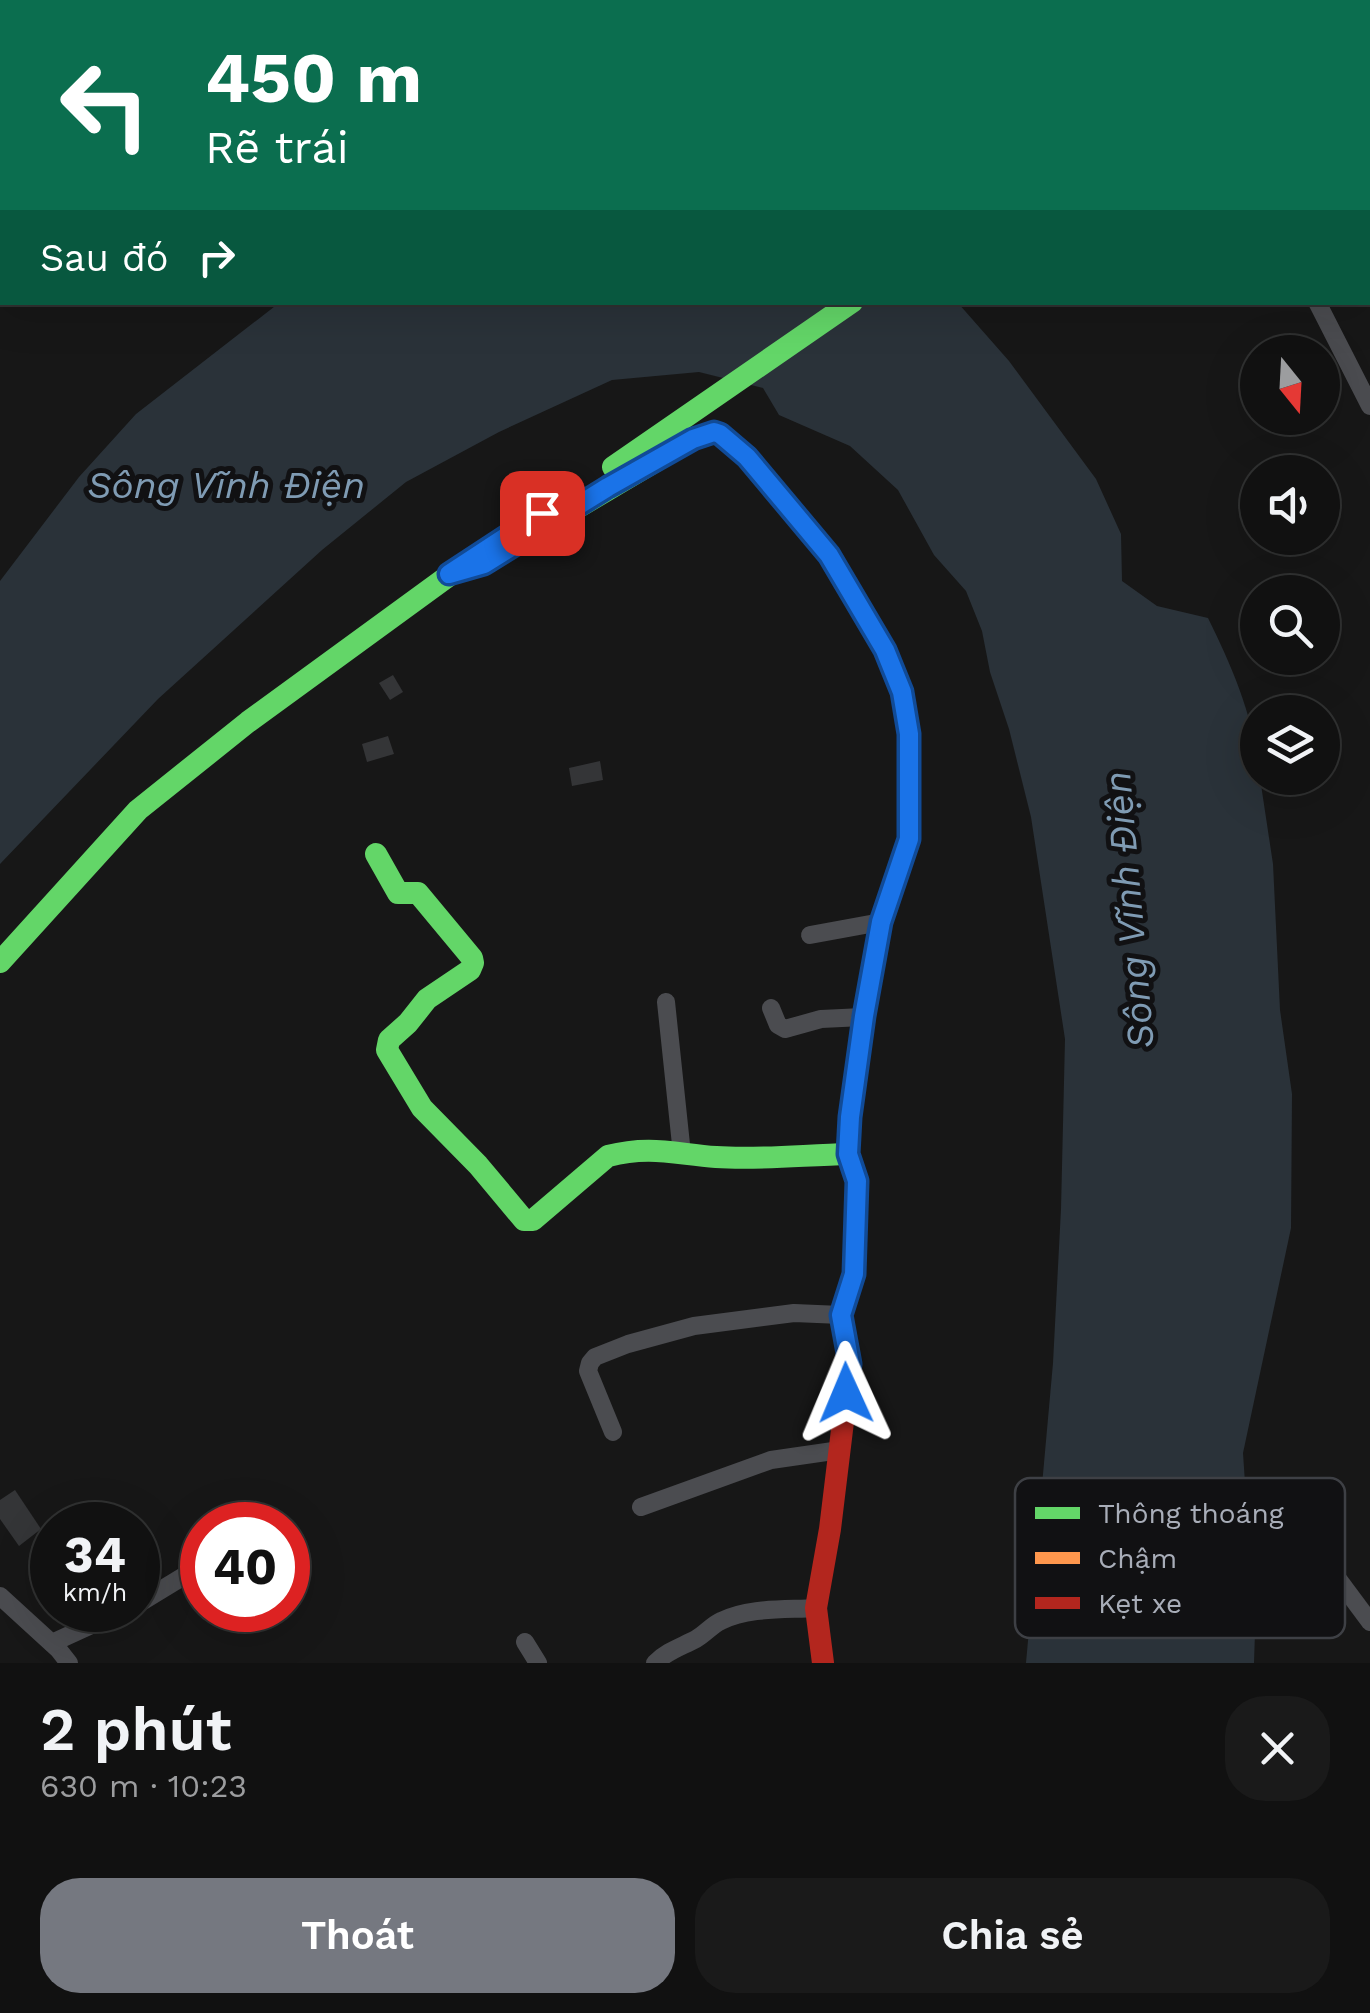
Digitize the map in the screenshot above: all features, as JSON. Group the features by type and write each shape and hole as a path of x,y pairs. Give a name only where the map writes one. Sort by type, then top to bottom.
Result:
{"street":[{"path":"0,962 138,810 248,722 449,574 687,418 848,305"},
{"path":"1320,305 1370,406"},
{"path":"449,574 484,564 608,487 693,439 714,432 747,457 829,555 878,636 902,692 909,734 909,839 881,922 850,1117 848,1154 857,1181 854,1274 841,1315 850,1364 816,1608 822,1663"},
{"path":"376,854 398,892 418,892 474,963 470,970 427,1000 389,1040 387,1050 422,1108 478,1165 520,1217 528,1221 538,1216 608,1156 638,1149 718,1157 848,1154"},
{"path":"810,935 881,922"},
{"path":"666,1002 682,1154"},
{"path":"771,1008 778,1025 786,1029 821,1019 864,1016"},
{"path":"613,1432 588,1371 595,1357 694,1326 794,1312 841,1315"},
{"path":"641,1507 771,1460 840,1450"},
{"path":"1345,1588 1370,1622"},
{"path":"0,1596 52,1643 68,1663"},
{"path":"655,1663 731,1617 816,1608"},
{"path":"52,1643 76,1632"},
{"path":"525,1642 538,1663"}],"water":[{"name":"Sông Vĩnh Điện","path":"276,305 960,305 1009,361 1096,479 1121,534 1122,581 1157,606 1208,618 1241,695 1240,795 1263,795 1273,864 1280,1010 1292,1094 1291,1228 1243,1453 1245,1478 1043,1478 1061,1209 1065,1039 1031,817 982,631 966,591 934,555 898,490 850,446 779,415 763,388 699,372 612,380 499,432 406,482 322,550 158,699 0,864 0,581 79,477 136,414"},
{"path":"1028,1638 1255,1638 1254,1663 1026,1663"}],"building":[{"path":"393,675 403,692 390,700 379,683"},
{"path":"388,736 394,754 367,762 362,744"},
{"path":"600,761 603,780 572,786 569,768"},
{"path":"15,1490 30,1512 30,1538 19,1546 0,1519 0,1500"}],"traffic: fast":[{"path":"613,467 848,305"},
{"path":"449,574 483,564 693,439 714,432 747,457 829,555 885,650 902,692 909,734 909,839 881,922 863,1017 850,1122"},
{"path":"0,962 138,810 248,722 462,566"},
{"path":"376,854 398,893 418,893 473,963 470,970 427,999 389,1040 387,1050 422,1108 478,1165 524,1220 533,1220 608,1156 650,1151 749,1158 848,1154"}],"traffic: jam":[{"path":"823,1663 816,1608 850,1364 841,1315 854,1274 857,1181 848,1154 850,1122"}],"route":[{"path":"542,513 449,574 484,564 693,439 714,432 720,434 747,457 829,555 885,650 902,692 909,734 909,839 881,922 850,1117 848,1154 857,1181 854,1274 841,1315 850,1364 846,1393"}]}
